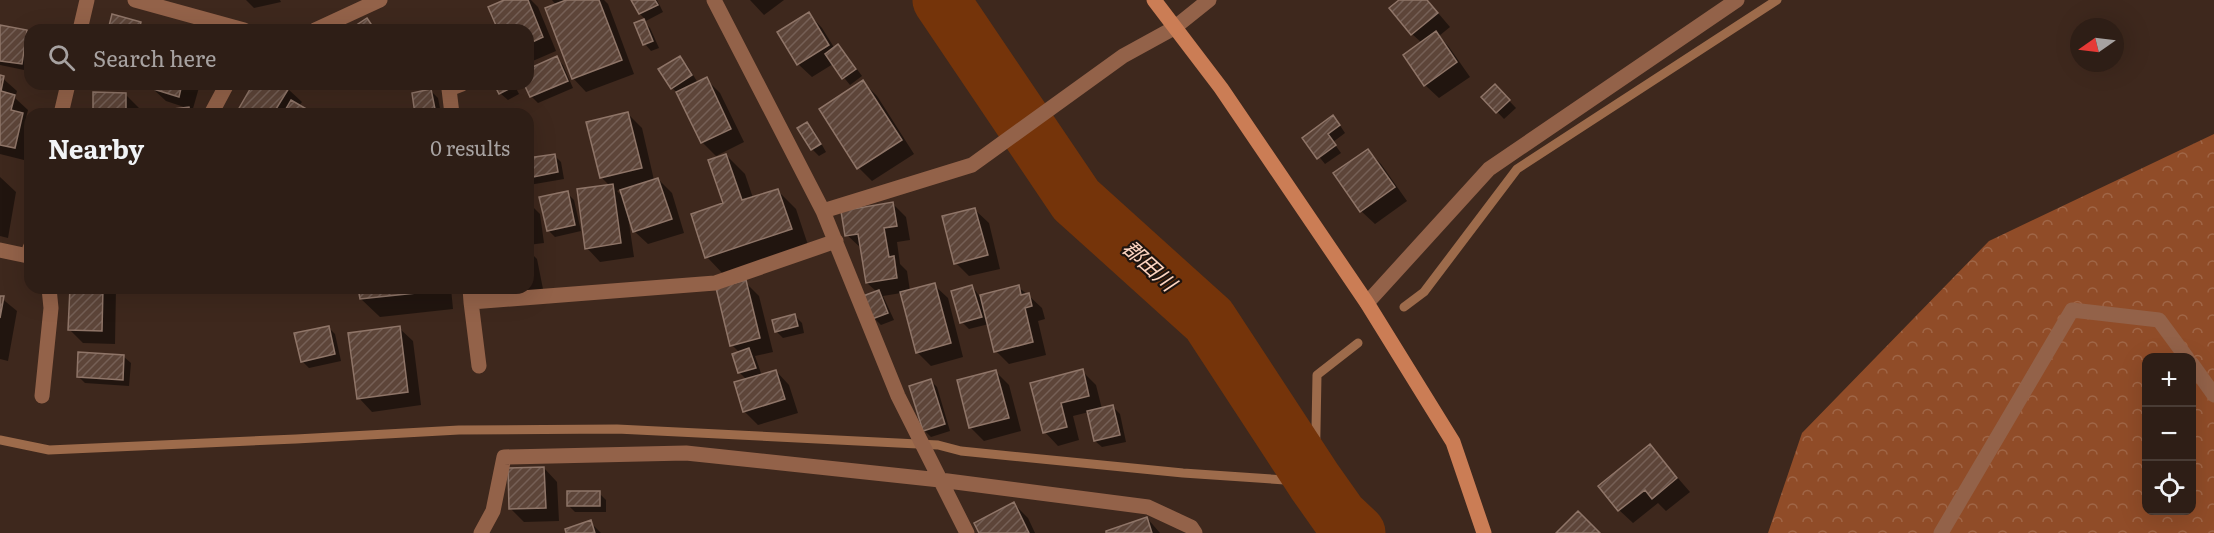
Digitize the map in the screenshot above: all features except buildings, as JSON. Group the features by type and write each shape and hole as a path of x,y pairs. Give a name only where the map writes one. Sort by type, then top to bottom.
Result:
{"street":[{"path":"81,24 87,0"},
{"path":"135,0 222,24"},
{"path":"328,24 380,0"},
{"path":"714,0 823,211 898,396 967,533"},
{"path":"1154,0 1221,88 1367,303 1453,442 1484,533"},
{"path":"823,211 972,165 1123,56 1174,28 1209,0"},
{"path":"1367,303 1489,169 1737,0"},
{"path":"62,108 67,90"},
{"path":"215,108 224,90"},
{"path":"450,90 452,108"},
{"path":"534,292 715,283 836,241"},
{"path":"0,249 24,253"},
{"path":"42,396 51,309 50,294"},
{"path":"478,366 471,295 491,294"},
{"path":"1941,533 2072,310 2159,320 2184,353"},
{"path":"2196,370 2214,395"},
{"path":"481,533 493,511 504,457 686,453 940,480 1148,507 1191,527 1195,533"}],"green space":[{"path":"2214,134 2214,533 1768,533 1802,433 1989,241"}],"waterway":[{"name":"郡田川","path":"941,0 1076,200 1209,320 1315,482 1339,516 1357,533"},
{"path":"1404,307 1424,292 1517,169 1777,0"},
{"path":"0,440 49,450 459,430 617,429 938,445 961,451 1183,473 1315,482 1317,375 1358,343"}]}
